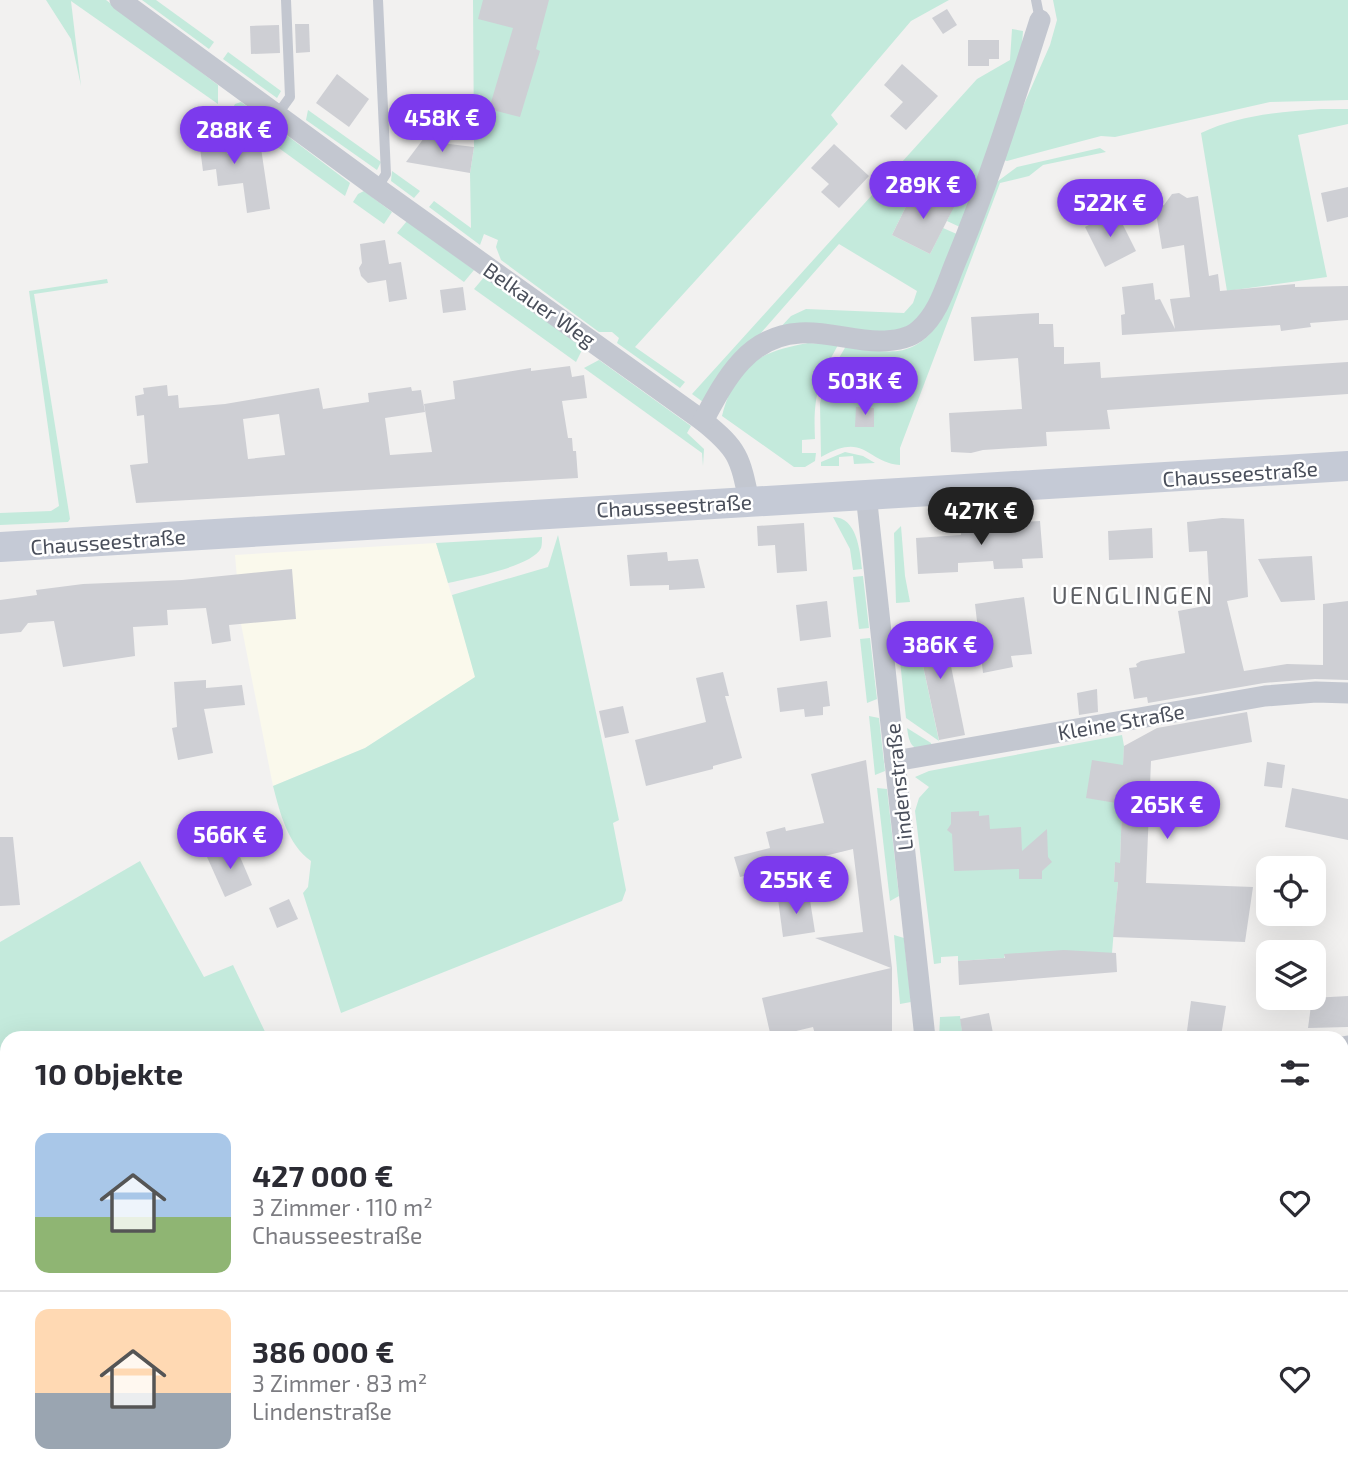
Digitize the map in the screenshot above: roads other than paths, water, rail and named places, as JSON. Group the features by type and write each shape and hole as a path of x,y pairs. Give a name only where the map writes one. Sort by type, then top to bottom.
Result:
{"main road":[{"name":"Chausseestraße","path":"0,547 1348,466"}],"street":[{"name":"Belkauer Weg","path":"120,0 703,421 728,441 742,467 749,500"},
{"path":"703,421 721,386 740,360 765,341 800,333 868,341 893,341 917,332 934,314 995,160 1038,10"},
{"name":"Lindenstraße","path":"866,494 924,1031"},
{"name":"Kleine Straße","path":"895,761 1265,696 1316,692 1348,693"}],"lane":[{"path":"277,115 290,97 286,0"},
{"path":"377,188 386,174 378,0"}],"district":[{"name":"UENGLINGEN","path":"1133,594"}]}
